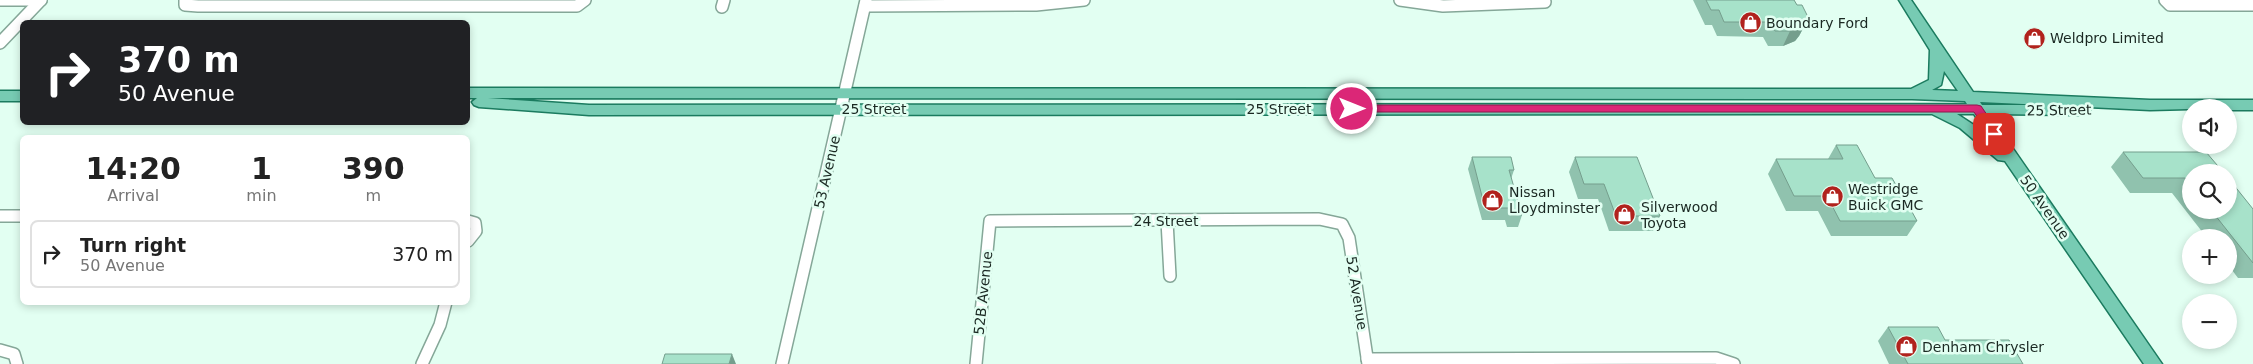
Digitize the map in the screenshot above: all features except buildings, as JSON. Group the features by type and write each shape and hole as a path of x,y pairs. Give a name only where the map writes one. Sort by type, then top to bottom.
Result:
{"main road":[{"name":"50 Avenue","path":"1904,0 2153,364"},
{"path":"1912,94 1936,82 1937,50"},
{"name":"25 Street","path":"470,93 1912,94 1968,95 2150,105 2253,106"},
{"path":"0,96 20,96"},
{"name":"25 Street","path":"470,101 589,110 1977,109 2075,111 2150,105"},
{"path":"1912,109 1940,113 1954,117 1966,124 2021,173"}],"street":[{"path":"0,0 41,0"},
{"path":"22,20 41,0"},
{"path":"865,3 1036,5 1084,0"},
{"path":"1400,0 1443,6 1471,2 1545,2"},
{"path":"185,2 581,3"},
{"name":"53 Avenue","path":"782,364 843,109 865,3"},
{"path":"2167,3 2253,5"},
{"path":"0,43 20,22"},
{"path":"0,216 20,216"},
{"name":"24 Street","path":"990,222 1320,219 1342,224"},
{"path":"1167,221 1170,276"},
{"path":"470,222 474,224 476,231 470,238"},
{"name":"52B Avenue","path":"976,364 990,222"},
{"name":"52 Avenue","path":"1342,224 1349,238 1367,362"},
{"path":"422,364 440,325 445,305"},
{"path":"0,350 14,354 17,364"},
{"path":"1367,362 1716,358 1734,364"}],"place":[{"name":"Boundary Ford","path":"1750,23"},
{"name":"Weldpro Limited","path":"2034,38"},
{"name":"Westridge Buick GMC","path":"1832,197"},
{"name":"Nissan Lloydminster","path":"1493,200"},
{"name":"Silverwood Toyota","path":"1625,215"},
{"name":"Denham Chrysler","path":"1906,347"}],"route":[{"path":"1352,109 1977,109 1994,134"}]}
